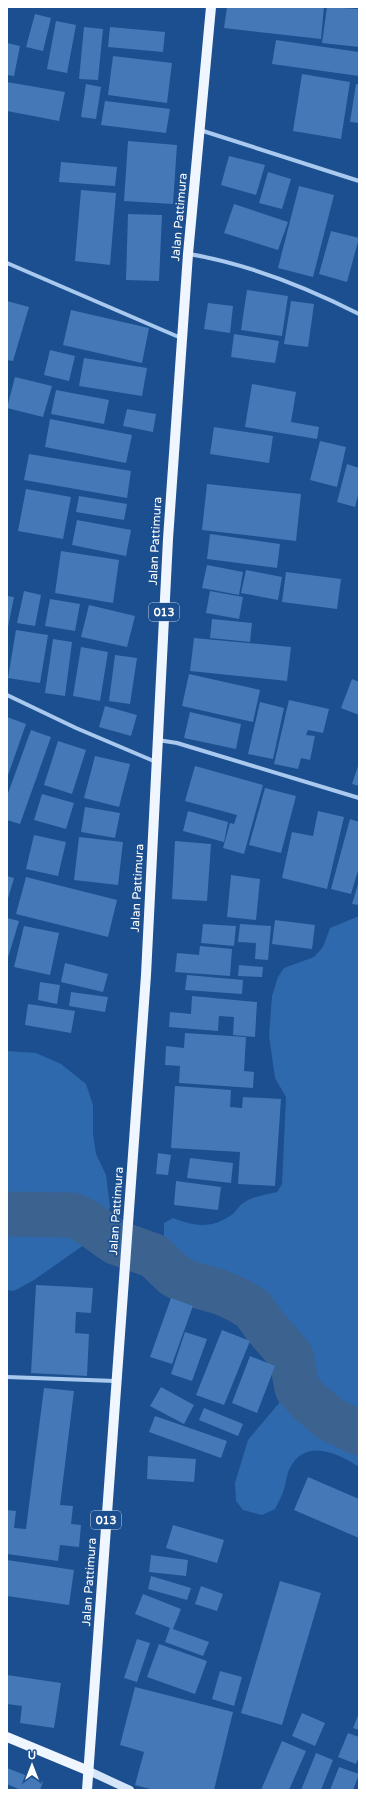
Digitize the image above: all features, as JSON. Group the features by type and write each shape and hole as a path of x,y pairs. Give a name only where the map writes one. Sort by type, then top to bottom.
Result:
{"main road":[{"name":"Jalan Pattimura","path":"88,1771 146,975 168,539 182,338 188,254 212,7"},
{"path":"7,1737 51,1757 88,1771"},
{"name":"013","path":"87,1790 88,1771"}],"street":[{"path":"200,130 359,181"},
{"path":"188,254 208,258 268,275 326,297 359,314"},
{"path":"7,263 182,338"},
{"path":"7,695 76,728 156,762"},
{"path":"158,740 177,743 359,798"},
{"path":"7,1377 116,1380"},
{"path":"88,1771 130,1790"}],"shaded area":[{"path":"359,916 359,1467 332,1453 313,1451 304,1453 296,1459 290,1468 285,1486 275,1509 262,1515 243,1510 236,1501 235,1483 248,1440 279,1403 287,1388 294,1371 291,1356 265,1326 253,1309 220,1292 188,1283 174,1275 164,1264 164,1223 173,1218 197,1225 212,1224 219,1222 234,1213 241,1205 250,1199 277,1192 282,1184 286,1097 275,1078 269,1036 272,996 278,977 284,968 314,957 323,947 330,928"},
{"path":"7,1051 36,1053 61,1064 86,1084 93,1105 93,1134 96,1154 106,1175 110,1207 101,1233 34,1280 14,1291 7,1290"}],"building":[{"path":"227,7 324,7 321,39 224,28"},
{"path":"327,7 359,9 359,47 322,43"},
{"path":"35,14 51,18 43,51 26,47"},
{"path":"56,21 76,25 67,73 47,69"},
{"path":"84,27 103,29 98,80 79,79"},
{"path":"110,27 165,32 163,52 108,47"},
{"path":"276,40 359,52 359,76 272,64"},
{"path":"7,43 20,46 14,76 7,75"},
{"path":"113,56 172,63 167,103 108,95"},
{"path":"302,74 350,82 341,139 293,131"},
{"path":"7,82 65,92 59,121 7,111"},
{"path":"86,84 101,87 96,119 81,117"},
{"path":"356,84 359,84 359,123 350,122"},
{"path":"105,101 170,109 166,133 101,125"},
{"path":"128,141 177,145 173,204 124,201"},
{"path":"229,156 265,165 256,195 221,185"},
{"path":"61,162 117,167 115,186 59,182"},
{"path":"268,172 291,179 282,209 259,203"},
{"path":"299,186 334,195 313,277 278,268"},
{"path":"81,190 116,193 110,265 75,261"},
{"path":"234,204 288,222 278,250 224,233"},
{"path":"128,214 162,215 159,281 126,280"},
{"path":"331,231 359,238 347,282 319,274"},
{"path":"247,290 288,296 282,336 241,330"},
{"path":"7,301 29,307 13,361 7,360"},
{"path":"291,301 314,304 308,347 284,344"},
{"path":"208,303 233,306 230,333 204,329"},
{"path":"71,310 149,328 142,363 63,345"},
{"path":"234,334 279,341 275,363 231,357"},
{"path":"50,350 75,356 69,381 44,375"},
{"path":"84,358 147,368 142,396 79,386"},
{"path":"15,377 52,386 43,417 7,408"},
{"path":"252,384 296,392 291,422 319,427 317,439 245,427"},
{"path":"56,390 109,400 104,424 51,414"},
{"path":"127,409 156,414 153,432 123,426"},
{"path":"50,419 132,435 126,463 45,447"},
{"path":"214,427 273,436 269,463 210,454"},
{"path":"320,441 346,447 337,487 310,480"},
{"path":"29,454 131,471 127,498 24,480"},
{"path":"347,464 359,468 359,491 355,507 337,502"},
{"path":"207,484 301,494 296,541 202,530"},
{"path":"26,489 71,497 63,539 18,531"},
{"path":"79,496 127,504 124,520 76,512"},
{"path":"77,520 131,530 126,556 72,545"},
{"path":"210,534 280,544 277,568 207,559"},
{"path":"61,551 119,560 113,603 55,593"},
{"path":"207,565 243,572 239,595 202,588"},
{"path":"246,570 282,577 278,600 241,593"},
{"path":"286,572 341,579 337,609 282,602"},
{"path":"24,591 41,595 35,626 17,623"},
{"path":"210,591 243,597 239,619 206,613"},
{"path":"7,596 14,597 8,627 7,626"},
{"path":"50,599 80,604 75,631 45,626"},
{"path":"89,605 135,616 127,647 81,637"},
{"path":"212,619 252,623 250,642 210,638"},
{"path":"16,630 48,635 40,683 8,678"},
{"path":"194,638 291,647 287,681 190,671"},
{"path":"53,639 72,642 65,696 45,693"},
{"path":"81,647 108,652 100,701 73,696"},
{"path":"115,655 137,658 130,704 109,701"},
{"path":"189,674 260,690 253,722 182,706"},
{"path":"352,679 359,682 359,715 341,708"},
{"path":"289,700 329,709 323,733 308,730 306,735 315,736 310,760 301,758 298,769 274,764"},
{"path":"260,702 284,708 273,759 248,754"},
{"path":"105,706 137,715 131,736 99,727"},
{"path":"190,712 241,724 236,749 184,738"},
{"path":"7,717 26,724 7,778"},
{"path":"31,730 51,737 20,824 7,820 7,796"},
{"path":"58,741 86,750 72,794 44,785"},
{"path":"95,756 130,764 119,807 84,798"},
{"path":"359,763 359,786 352,784"},
{"path":"195,766 263,785 244,854 223,848 230,823 234,824 237,815 185,801"},
{"path":"265,788 296,796 281,853 249,845"},
{"path":"42,794 74,803 66,829 34,820"},
{"path":"85,807 120,813 115,838 81,832"},
{"path":"188,811 228,822 224,842 183,831"},
{"path":"318,811 344,817 327,889 282,878 292,832 313,836"},
{"path":"350,819 359,822 359,867 351,894 331,889"},
{"path":"34,835 66,842 58,876 26,869"},
{"path":"79,837 123,842 118,885 74,880"},
{"path":"175,841 211,844 207,901 172,899"},
{"path":"231,875 260,879 256,920 227,917"},
{"path":"7,876 14,878 7,902"},
{"path":"26,877 117,900 108,937 16,914"},
{"path":"359,881 359,905 352,904"},
{"path":"7,918 19,921 7,961"},
{"path":"275,920 315,925 312,949 272,944"},
{"path":"203,924 236,926 234,946 201,943"},
{"path":"240,924 271,926 268,960 255,959 256,943 238,942"},
{"path":"24,926 59,933 50,975 14,967"},
{"path":"200,946 232,949 230,976 175,972 177,953 199,955"},
{"path":"65,963 108,974 103,992 61,982"},
{"path":"239,965 263,967 262,977 238,976"},
{"path":"187,975 243,980 242,994 185,990"},
{"path":"40,982 60,985 57,1004 38,1000"},
{"path":"71,992 108,997 105,1012 69,1006"},
{"path":"192,996 257,1002 255,1037 233,1035 234,1017 219,1016 218,1031 169,1027 170,1012 191,1014"},
{"path":"28,1004 75,1011 71,1033 25,1025"},
{"path":"185,1033 246,1037 244,1071 254,1072 253,1088 179,1083 180,1066 165,1065 166,1046 184,1048"},
{"path":"175,1086 231,1090 230,1107 242,1108 243,1097 281,1099 275,1186 238,1184 240,1152 171,1148"},
{"path":"158,1153 171,1155 168,1175 156,1174"},
{"path":"190,1158 233,1163 231,1183 187,1178"},
{"path":"176,1181 221,1187 218,1210 174,1205"},
{"path":"36,1285 93,1288 91,1313 76,1312 75,1333 89,1334 87,1376 31,1373"},
{"path":"171,1298 193,1306 172,1364 150,1357"},
{"path":"222,1330 250,1341 224,1405 196,1395"},
{"path":"185,1332 207,1339 192,1381 171,1374"},
{"path":"250,1356 275,1366 257,1413 232,1403"},
{"path":"161,1387 194,1405 184,1424 150,1406"},
{"path":"44,1388 74,1391 60,1505 73,1506 71,1524 81,1525 79,1547 60,1545 58,1561 7,1554 7,1510 16,1511 14,1528 26,1529"},
{"path":"204,1408 243,1424 238,1436 199,1420"},
{"path":"155,1416 227,1441 221,1458 149,1432"},
{"path":"148,1456 196,1459 194,1482 147,1479"},
{"path":"308,1477 359,1499 359,1538 294,1510"},
{"path":"173,1525 224,1540 217,1563 166,1548"},
{"path":"151,1555 188,1560 186,1576 149,1572"},
{"path":"7,1560 74,1570 69,1605 7,1596"},
{"path":"151,1576 191,1588 187,1600 148,1589"},
{"path":"280,1581 321,1593 282,1725 241,1713"},
{"path":"201,1586 223,1594 217,1611 195,1604"},
{"path":"143,1594 181,1609 173,1629 209,1642 203,1656 165,1642 170,1628 135,1614"},
{"path":"137,1639 150,1643 137,1682 124,1678"},
{"path":"159,1644 207,1661 195,1694 147,1677"},
{"path":"220,1671 242,1677 234,1706 212,1699"},
{"path":"7,1675 61,1683 54,1728 20,1723 22,1706 7,1704"},
{"path":"135,1687 233,1712 214,1790 154,1790 135,1785 144,1752 120,1745"},
{"path":"302,1713 325,1723 315,1746 292,1736"},
{"path":"359,1713 359,1730 353,1728"},
{"path":"348,1733 359,1737 359,1756 356,1764 338,1757"},
{"path":"282,1741 306,1751 289,1790 261,1790"},
{"path":"316,1753 333,1760 321,1790 301,1790"},
{"path":"339,1767 359,1774 353,1790 330,1790"},
{"path":"7,1768 43,1782 40,1790 21,1790 7,1784"}],"waterway":[{"path":"7,1214 72,1215 84,1220 115,1242 154,1256 174,1275 188,1283 220,1292 253,1309 265,1326 291,1356 297,1388 310,1402 330,1419 359,1433"}]}
